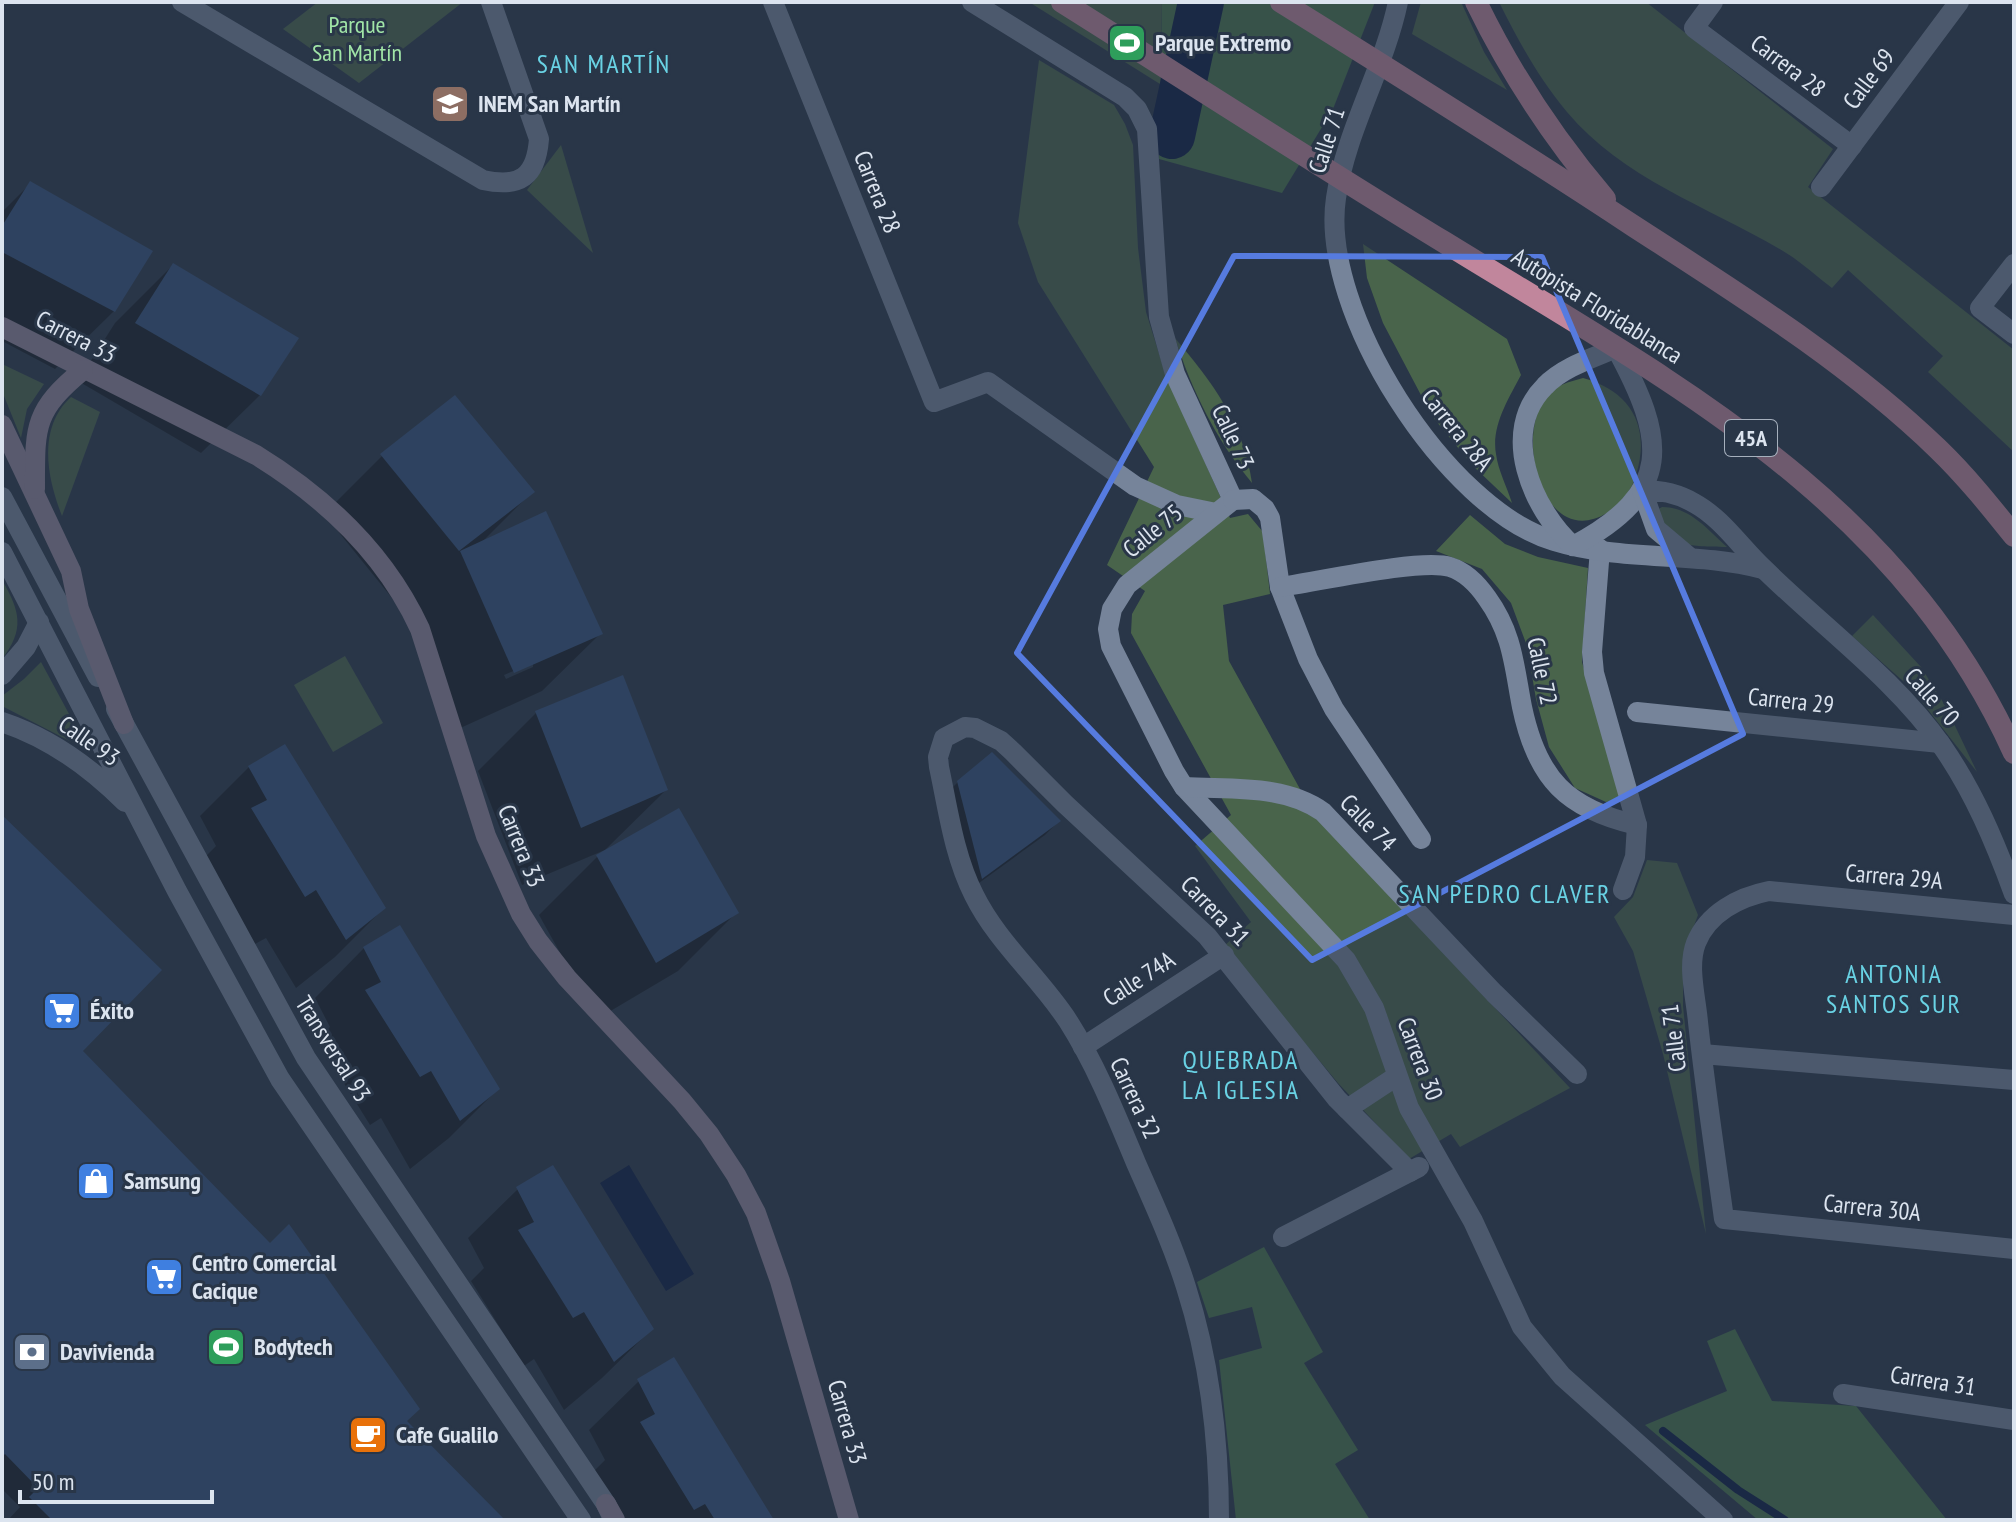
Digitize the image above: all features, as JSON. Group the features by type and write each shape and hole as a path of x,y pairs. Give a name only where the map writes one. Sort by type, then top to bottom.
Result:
{"highway":[{"name":"Autopista Floridablanca","path":"1062,2 1616,348 1762,445 1857,530 1930,611 1980,688 2014,753"},
{"path":"1281,2 1445,103 1805,339 1904,417 1959,471 2014,536"},
{"path":"1476,2 1504,58 1543,120 1621,218"}],"main road":[{"name":"Carrera 33","path":"2,327 256,455 291,476 352,529 393,581 420,629 486,836 521,914 567,978 709,1134 756,1213 780,1281 849,1520"},
{"path":"35,495 38,422 54,396 83,370"},
{"path":"2,425 71,571 79,609 124,724"}],"street":[{"path":"182,2 483,180 514,183 526,176 537,158 539,139 491,2"},
{"name":"Carrera 28","path":"773,2 934,402 988,382 1135,486 1177,505 1216,513"},
{"name":"Calle 73","path":"972,2 1125,97 1137,109 1147,129 1159,317 1175,374 1233,500 1253,499 1270,518 1280,587 1292,623 1321,686 1421,839"},
{"name":"Calle 71","path":"1348,298 1338,262 1336,199 1345,160 1384,54 1398,2"},
{"name":"Carrera 28","path":"1713,2 1694,28 1852,146"},
{"name":"Calle 69","path":"1821,187 1959,2"},
{"path":"2014,264 1980,308 2014,334"},
{"name":"Carrera 28A","path":"1348,298 1363,337 1401,403 1456,474 1507,520 1529,532 1573,546"},
{"path":"1573,546 1608,526 1627,510 1642,490 1651,459 1649,418 1616,348 1559,375 1534,400 1523,443 1529,482 1549,520 1573,546 1689,557 1763,569"},
{"path":"1642,490 1656,529 1689,557"},
{"name":"Calle 70","path":"1642,490 1681,496 1697,504 1893,690 1940,743 1983,817 2014,894"},
{"name":"Transversal 93","path":"2,497 306,1058 611,1515"},
{"name":"Calle 75","path":"1112,609 1127,585 1233,500"},
{"path":"1600,549 1592,652 1594,673 1637,825 1635,857 1623,890"},
{"path":"2,552 138,816 280,1079 581,1520"},
{"name":"Calle 72","path":"1280,587 1419,565 1448,566 1463,572 1480,588 1508,632 1531,738 1557,788 1599,815 1637,825"},
{"name":"Carrera 30","path":"1112,609 1108,629 1111,646 1184,787 1346,960 1374,1008 1409,1108 1473,1221 1522,1327 1562,1376 1714,1517"},
{"path":"2,675 26,647 39,622"},
{"name":"Carrera 29","path":"1637,712 1940,743"},
{"name":"Calle 93","path":"2,722 57,746 108,785 138,816"},
{"name":"Carrera 31","path":"953,732 965,727 975,728 1001,741 1224,955 1347,1109 1410,1172"},
{"name":"Carrera 32","path":"953,732 944,738 938,757 960,860 974,896 1061,1011 1083,1047 1114,1110 1187,1288 1201,1342 1216,1436 1219,1520"},
{"name":"Calle 74","path":"1184,787 1281,792 1323,812 1494,993 1577,1074"},
{"name":"Calle 71","path":"1724,1219 1702,1054 1693,955 1710,921 1723,910 1747,896 1769,891"},
{"name":"Carrera 29A","path":"1769,891 2014,915"},
{"name":"Calle 74A","path":"1083,1047 1224,955"},
{"path":"1702,1054 2014,1080"},
{"path":"1347,1109 1397,1076"},
{"path":"1283,1237 1436,1158"},
{"name":"Carrera 30A","path":"1724,1219 2014,1249"},
{"name":"Carrera 31","path":"1843,1394 2014,1420"}],"highlighted area":[{"path":"1234,256 1542,257 1743,734 1312,960 1017,653"}],"green space":[{"name":"Parque San Martín","path":"318,2 463,2 359,83 283,29"},
{"name":"Parque Extremo","path":"1029,2 1162,2 1160,84"},
{"path":"1162,2 1375,2 1333,109 1282,193 1159,159"},
{"path":"1421,2 1461,2 1484,52 1507,90 1412,34"},
{"path":"1499,2 1646,2 1833,149 1808,187 2014,350 2014,452 1928,372 1943,356 1848,270 1832,288 1783,251 1640,174 1589,135 1547,86"},
{"path":"1039,60 1114,105 1125,124 1133,145 1138,248 1146,312 1166,376 1230,518 1248,514 1263,532 1270,594 1223,605 1229,661 1315,816 1570,1088 1460,1147 1451,1134 1409,1159 1338,1083 1224,946 1251,922 1195,846 1231,815 1131,633 1132,614 1145,591 1107,565 1154,467 1038,282 1018,223"},
{"path":"561,145 593,253 527,190"},
{"path":"1363,244 1507,339 1521,375 1502,413 1495,444 1512,503 1473,466 1432,416 1383,323 1367,278"},
{"path":"1175,338 1214,388 1234,423 1248,461 1252,483 1227,450 1206,414"},
{"path":"2,364 44,384 27,409 21,438 2,391"},
{"path":"1583,378 1614,392 1625,402 1633,413 1641,441 1636,475 1625,497 1607,513 1585,521 1566,517 1551,504 1540,484 1534,461 1533,437 1537,415 1546,397 1558,387"},
{"path":"71,397 100,412 62,516 49,470 49,438 60,409"},
{"path":"1662,507 1690,515 1727,547 1692,545 1677,539 1657,510"},
{"path":"1470,515 1505,544 1538,557 1588,568 1582,662 1623,800 1606,802 1575,788 1549,747 1536,699 1527,646 1511,603 1482,569 1436,551"},
{"path":"2,580 13,601 17,629 2,659"},
{"path":"1873,615 1921,667 1946,707 1977,772 1911,688 1852,636"},
{"path":"345,656 383,723 333,752 294,685"},
{"path":"41,662 89,751 2,706 2,696"},
{"path":"1647,860 1677,863 1698,915 1683,955 1683,1006 1706,1234 1663,1054 1633,951 1614,917 1633,897"},
{"path":"1264,1247 1323,1352 1304,1363 1358,1450 1335,1464 1370,1520 1236,1520 1219,1360 1262,1348 1252,1307 1209,1318 1197,1282"},
{"path":"1735,1329 1772,1401 1856,1406 1947,1520 1758,1520 1645,1425 1727,1391 1707,1341"}],"water":[{"path":"629,1165 694,1274 666,1291 600,1183"}],"building":[{"path":"30,181 153,251 115,312 2,252 2,226"},
{"path":"173,263 299,338 261,396 135,323"},
{"path":"455,395 535,492 459,551 380,454"},
{"path":"546,511 603,634 514,673 460,551"},
{"path":"623,675 668,790 581,828 535,711"},
{"path":"285,744 386,908 346,940 316,890 305,897 251,808 267,800 248,766"},
{"path":"992,752 1061,821 982,879 957,781"},
{"path":"679,808 739,913 656,963 596,855"},
{"name":"Centro Comercial Cacique","path":"2,815 162,970 83,1051 270,1243 289,1224 420,1409 407,1421 505,1520 52,1520 29,1497 38,1488 5,1454 2,1457"},
{"path":"400,925 500,1089 460,1121 431,1071 420,1077 365,990 381,982 363,947"},
{"path":"553,1165 654,1329 614,1362 584,1312 573,1318 518,1230 534,1222 516,1187"},
{"path":"674,1357 774,1520 715,1520 705,1504 694,1510 640,1422 655,1414 637,1379"}],"waterway":[{"name":"QUEBRADA LA IGLESIA","path":"1172,136 1201,2"},
{"name":"QUEBRADA LA IGLESIA","path":"1663,1431 1738,1490 1785,1520"}],"place":[{"name":"Parque Extremo","path":"1127,43"},
{"name":"INEM San Martín","path":"450,104"},
{"name":"Éxito","path":"62,1011"},
{"name":"Samsung","path":"96,1181"},
{"name":"Centro Comercial Cacique","path":"164,1277"},
{"name":"Bodytech","path":"226,1347"},
{"name":"Davivienda","path":"32,1352"},
{"name":"Cafe Gualilo","path":"368,1435"}],"district":[{"name":"SAN MARTÍN","path":"604,64"},
{"name":"SAN PEDRO CLAVER","path":"1505,894"},
{"name":"ANTONIA SANTOS SUR","path":"1894,989"},
{"name":"QUEBRADA LA IGLESIA","path":"1241,1075"}]}
